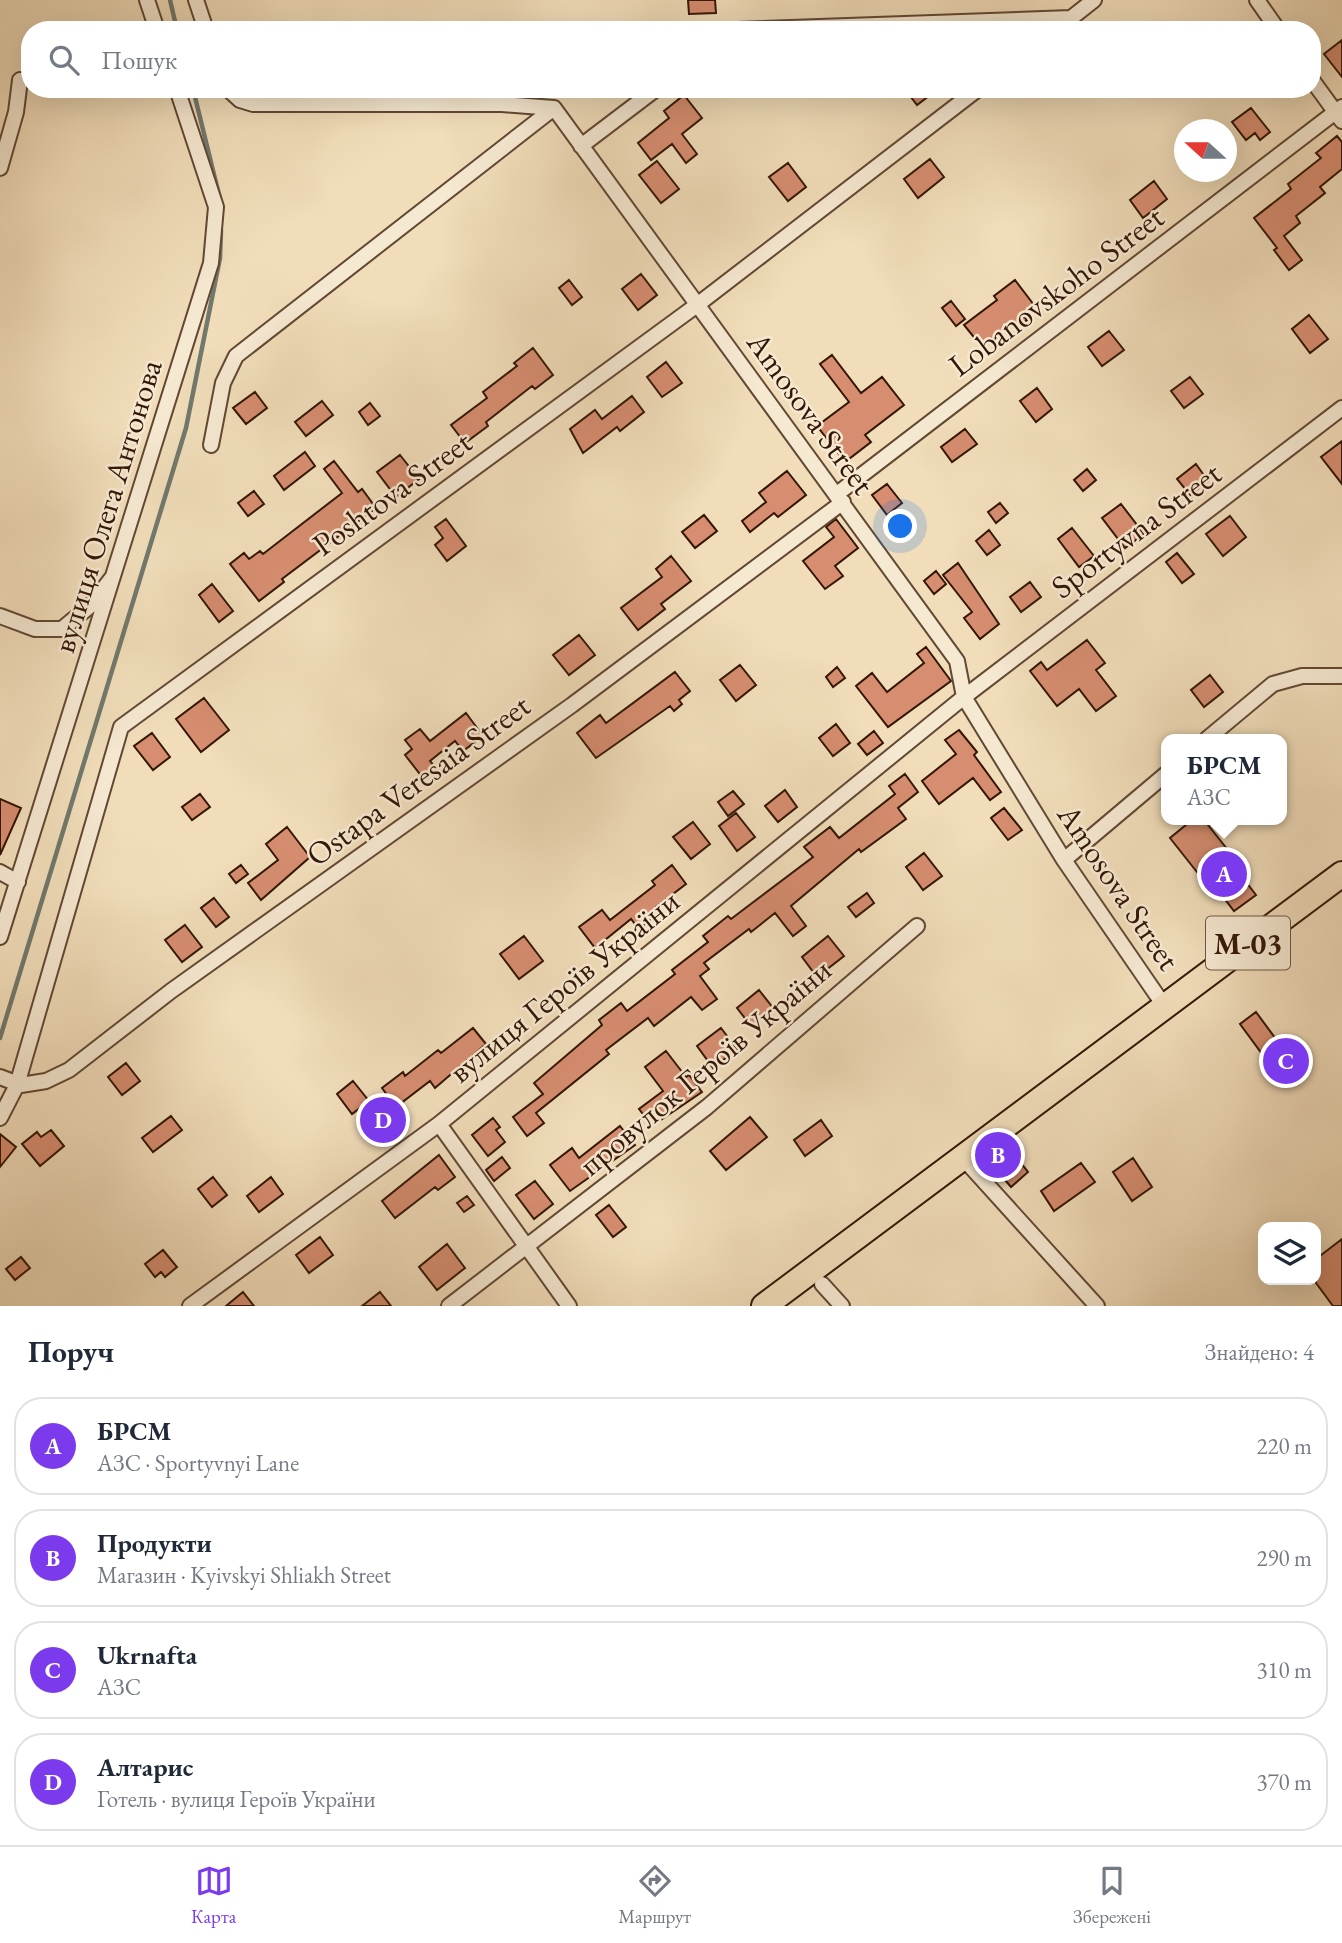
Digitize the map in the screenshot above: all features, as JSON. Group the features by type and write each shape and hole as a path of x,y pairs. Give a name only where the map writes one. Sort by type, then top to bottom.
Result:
{"highway":[{"name":"М-03","path":"764,1306 1342,874"}],"street":[{"path":"148,0 154,21"},
{"path":"196,0 203,21"},
{"path":"1067,21 1094,0"},
{"path":"1257,0 1272,21"},
{"path":"988,21 1071,18"},
{"path":"0,168 16,112 20,80"},
{"path":"1321,90 1340,114"},
{"name":"вулиця Олега Антонова","path":"0,937 118,569 212,263 216,207 180,98"},
{"path":"236,98 253,104 502,104 554,108"},
{"path":"581,146 644,98"},
{"name":"Poshtova Street","path":"17,1086 121,727 697,305 966,98"},
{"path":"211,445 223,383 236,356 554,108"},
{"name":"Amosova Street","path":"554,108 957,661 964,697 1160,1010"},
{"name":"Lobanovskoho Street","path":"840,498 1340,114"},
{"name":"Sportyvna Street","path":"964,697 1342,408"},
{"name":"Ostapa Veresaia Street","path":"17,1086 46,1081 69,1070 171,991 572,705 840,498"},
{"path":"0,616 36,629 62,629 91,605 118,569"},
{"path":"1213,734 1273,684 1302,676 1342,676"},
{"name":"вулиця Героїв України","path":"190,1306 439,1124 964,697"},
{"path":"1064,860 1161,778"},
{"path":"0,872 18,882"},
{"name":"провулок Героїв України","path":"449,1306 527,1249 706,1107 917,926"},
{"path":"0,1077 17,1086 0,1118"},
{"path":"439,1124 569,1306"},
{"path":"963,1158 1097,1306"},
{"path":"822,1284 842,1306"}],"building":[{"path":"688,0 715,0 716,13 689,14"},
{"path":"1342,40 1342,77 1324,54"},
{"path":"680,98 686,98 702,118 682,134 697,154 686,163 672,144 651,160 638,143 669,118 664,111"},
{"path":"912,98 926,98 917,105"},
{"path":"1251,108 1270,132 1260,140 1255,133 1246,140 1237,128 1236,119"},
{"path":"1337,136 1342,142 1342,169 1320,187 1325,193 1296,216 1300,223 1284,236 1302,260 1289,270 1274,250 1277,248 1254,218 1291,189 1288,184 1321,158 1316,153"},
{"path":"930,159 944,177 918,198 904,179"},
{"path":"657,161 679,189 661,203 639,175"},
{"path":"788,163 806,187 788,201 769,177"},
{"path":"1154,181 1167,199 1143,218 1130,200"},
{"path":"641,274 657,295 638,310 622,289"},
{"path":"569,280 582,297 572,305 559,288"},
{"path":"1015,280 1034,305 1022,314 1027,320 1018,327 1013,322 981,346 964,325 997,300 994,296"},
{"path":"951,301 965,319 956,326 942,308"},
{"path":"1309,315 1328,339 1310,353 1292,329"},
{"path":"1109,331 1124,350 1102,366 1088,347"},
{"path":"533,348 553,375 535,389 532,386 486,422 488,426 465,443 451,425 487,398 483,392 517,366 514,363"},
{"path":"832,355 861,393 882,377 904,405 865,435 871,442 845,462 817,426 849,402 820,364"},
{"path":"666,362 682,383 662,397 647,377"},
{"path":"1190,377 1203,394 1184,408 1171,391"},
{"path":"1037,388 1052,409 1036,422 1020,401"},
{"path":"255,392 267,408 246,424 233,408"},
{"path":"632,396 644,412 620,431 617,427 583,453 570,429 595,410 602,419"},
{"path":"322,401 333,415 306,436 295,422"},
{"path":"370,403 380,416 368,425 359,412"},
{"path":"965,429 977,444 952,462 941,447"},
{"path":"1342,441 1342,484 1321,457"},
{"path":"305,452 315,466 284,490 274,476"},
{"path":"400,455 419,479 396,497 377,472"},
{"path":"334,461 358,492 362,489 376,508 282,579 284,582 259,601 230,564 244,553 249,559 260,551 263,554 342,493 324,469"},
{"path":"1196,464 1208,481 1190,495 1177,479"},
{"path":"1087,469 1096,480 1083,491 1074,480"},
{"path":"787,471 806,495 778,517 774,513 750,532 742,521 766,502 759,493"},
{"path":"887,484 902,503 887,515 872,495"},
{"path":"254,491 264,504 248,516 238,503"},
{"path":"1000,503 1008,513 996,523 988,512"},
{"path":"1121,504 1144,534 1125,548 1102,518"},
{"path":"704,515 717,531 695,548 682,532"},
{"path":"1230,516 1246,537 1223,556 1206,534"},
{"path":"446,519 466,546 447,561 435,545 443,538 435,527"},
{"path":"836,519 858,548 835,566 843,576 825,589 803,561 834,537 826,527"},
{"path":"1072,528 1094,556 1079,567 1058,539"},
{"path":"989,530 1000,545 987,555 976,541"},
{"path":"1177,553 1194,574 1182,583 1166,562"},
{"path":"671,556 691,581 661,604 665,609 638,630 621,608 662,577 656,569"},
{"path":"958,563 999,624 980,639 964,618 972,612 943,575"},
{"path":"936,571 946,584 934,594 924,581"},
{"path":"1030,582 1041,597 1021,612 1010,597"},
{"path":"212,584 233,611 219,622 199,595"},
{"path":"579,635 595,655 569,675 553,655"},
{"path":"1087,640 1105,663 1096,670 1116,696 1096,711 1079,689 1057,706 1030,671 1041,662 1047,670"},
{"path":"926,647 951,681 888,727 856,686 872,673 887,692 924,663 917,654"},
{"path":"740,665 756,685 736,701 720,680"},
{"path":"837,667 845,678 833,687 826,677"},
{"path":"675,672 690,691 679,700 682,704 674,711 670,706 596,758 577,733 600,715 606,723"},
{"path":"1210,675 1223,692 1204,707 1191,690"},
{"path":"204,698 229,730 201,752 176,719"},
{"path":"466,713 483,736 463,751 455,741 430,761 436,768 423,778 405,755 412,749 405,740 420,729 430,741"},
{"path":"836,724 850,743 833,756 819,738"},
{"path":"959,730 977,752 974,755 1001,792 990,800 973,778 939,804 922,781 956,754 945,740"},
{"path":"874,731 883,743 867,755 858,744"},
{"path":"152,733 170,757 153,770 134,746"},
{"path":"905,774 918,792 898,808 906,819 861,852 859,849 791,906 806,926 793,936 775,913 751,932 749,929 704,963 709,969 700,976 717,999 702,1010 691,997 654,1026 648,1018 606,1050 609,1054 536,1113 544,1123 527,1136 513,1117 543,1094 534,1083 602,1025 599,1020 621,1003 627,1011 675,974 672,970 708,942 703,936 728,916 731,919 813,857 804,847 830,827 839,838 895,794 889,786"},
{"path":"785,790 797,807 778,822 765,806"},
{"path":"733,791 744,804 728,816 718,802"},
{"path":"200,794 210,807 192,820 182,807"},
{"path":"0,799 21,808 0,855"},
{"path":"1004,808 1022,830 1008,840 991,818"},
{"path":"736,813 755,837 737,851 719,826"},
{"path":"693,822 710,844 691,859 673,837"},
{"path":"1186,825 1208,825 1239,864 1237,870 1256,895 1234,911 1217,889 1208,886 1170,838"},
{"path":"287,827 310,857 261,900 248,883 278,860 266,844"},
{"path":"924,853 942,876 923,890 906,867"},
{"path":"241,865 248,874 236,883 229,874"},
{"path":"672,865 686,884 656,907 660,912 639,929 631,919 595,948 579,927 602,910 610,920 655,885 652,881"},
{"path":"867,893 874,903 856,917 848,907"},
{"path":"214,898 229,917 216,927 201,908"},
{"path":"185,925 202,947 182,962 165,940"},
{"path":"524,936 543,961 519,979 500,954"},
{"path":"828,936 844,956 817,977 802,957"},
{"path":"759,990 774,1009 751,1026 737,1008"},
{"path":"1256,1012 1295,1065 1279,1077 1240,1024"},
{"path":"473,1028 486,1044 435,1088 430,1081 396,1107 382,1088 403,1072 405,1076 438,1050 441,1053"},
{"path":"721,1028 737,1049 713,1068 697,1046"},
{"path":"666,1051 686,1077 689,1075 702,1092 652,1126 639,1109 663,1091 645,1067"},
{"path":"126,1063 140,1081 122,1095 108,1077"},
{"path":"353,1081 369,1101 352,1114 337,1094"},
{"path":"171,1116 182,1130 153,1152 142,1138"},
{"path":"750,1117 767,1137 726,1170 710,1151"},
{"path":"493,1118 500,1127 496,1130 505,1142 488,1156 472,1135"},
{"path":"821,1120 832,1136 805,1156 794,1140"},
{"path":"620,1126 635,1145 570,1191 550,1165 572,1148 579,1158"},
{"path":"51,1130 64,1146 40,1166 22,1144 37,1132 41,1137"},
{"path":"0,1134 16,1147 0,1167"},
{"path":"1013,1153 1028,1172 1011,1187 995,1168"},
{"path":"439,1155 455,1177 438,1190 435,1187 395,1218 382,1201"},
{"path":"502,1157 510,1168 494,1181 486,1170"},
{"path":"1133,1158 1152,1187 1132,1201 1113,1172"},
{"path":"1081,1163 1095,1182 1054,1211 1041,1191"},
{"path":"213,1177 227,1195 212,1207 198,1189"},
{"path":"271,1177 283,1194 259,1212 247,1196"},
{"path":"535,1181 553,1204 534,1219 516,1195"},
{"path":"467,1196 474,1205 464,1212 457,1203"},
{"path":"609,1205 626,1227 613,1237 596,1215"},
{"path":"320,1237 333,1255 309,1273 296,1255"},
{"path":"1342,1239 1342,1306 1333,1306 1317,1285 1321,1285 1321,1255"},
{"path":"447,1244 465,1268 437,1290 419,1267"},
{"path":"163,1250 177,1267 165,1277 161,1272 155,1277 145,1264"},
{"path":"21,1257 30,1268 15,1280 6,1269"},
{"path":"243,1292 254,1306 226,1306"},
{"path":"380,1292 391,1306 362,1306"}],"waterway":[{"path":"170,0 175,21"},
{"path":"195,98 222,207"},
{"path":"0,1038 186,428 220,258 221,230"}],"place":[{"name":"БРСМ","path":"1224,874"},
{"name":"Ukrnafta","path":"1286,1061"},
{"name":"Алтарис","path":"383,1120"},
{"name":"Продукти","path":"998,1155"}]}
